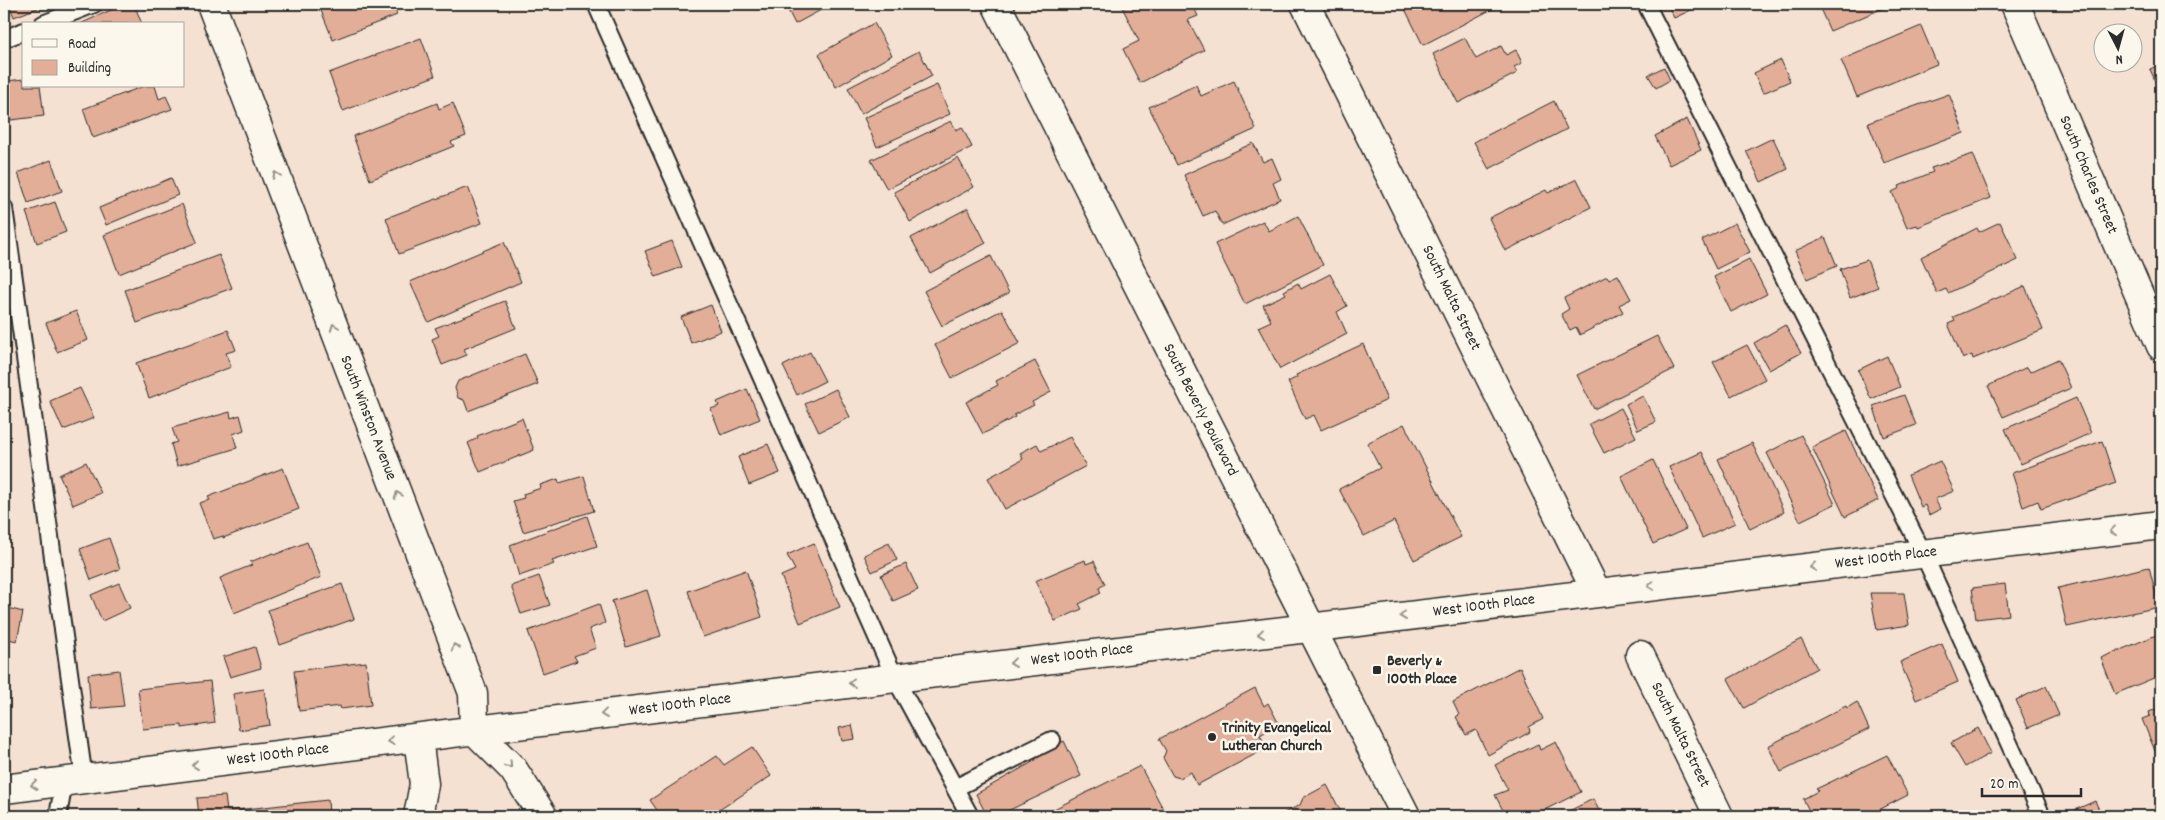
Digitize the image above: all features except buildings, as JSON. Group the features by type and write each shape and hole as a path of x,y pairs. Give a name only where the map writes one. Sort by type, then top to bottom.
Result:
{"street":[{"name":"South Winston Avenue","path":"211,4 473,692 474,730"},
{"name":"South Beverly Boulevard","path":"996,4 1406,816"},
{"name":"South Malta Street","path":"1305,4 1598,593"},
{"name":"South Charles Street","path":"2015,4 2161,346"},
{"name":"West 100th Place","path":"4,789 895,678 2161,525"},
{"name":"South Malta Street","path":"1640,655 1719,816"},
{"path":"474,730 513,769 543,816"},
{"path":"418,738 424,784 418,816"}],"lane":[{"path":"48,22 94,4"},
{"path":"596,4 895,678 970,816"},
{"path":"1646,4 1923,554 2042,816"},
{"path":"4,39 22,32"},
{"path":"4,208 74,780 58,816"},
{"path":"955,788 1052,740"}],"place":[{"name":"Beverly & 100th Place","path":"1377,670"},
{"name":"Trinity Evangelical Lutheran Church","path":"1212,737"}]}
